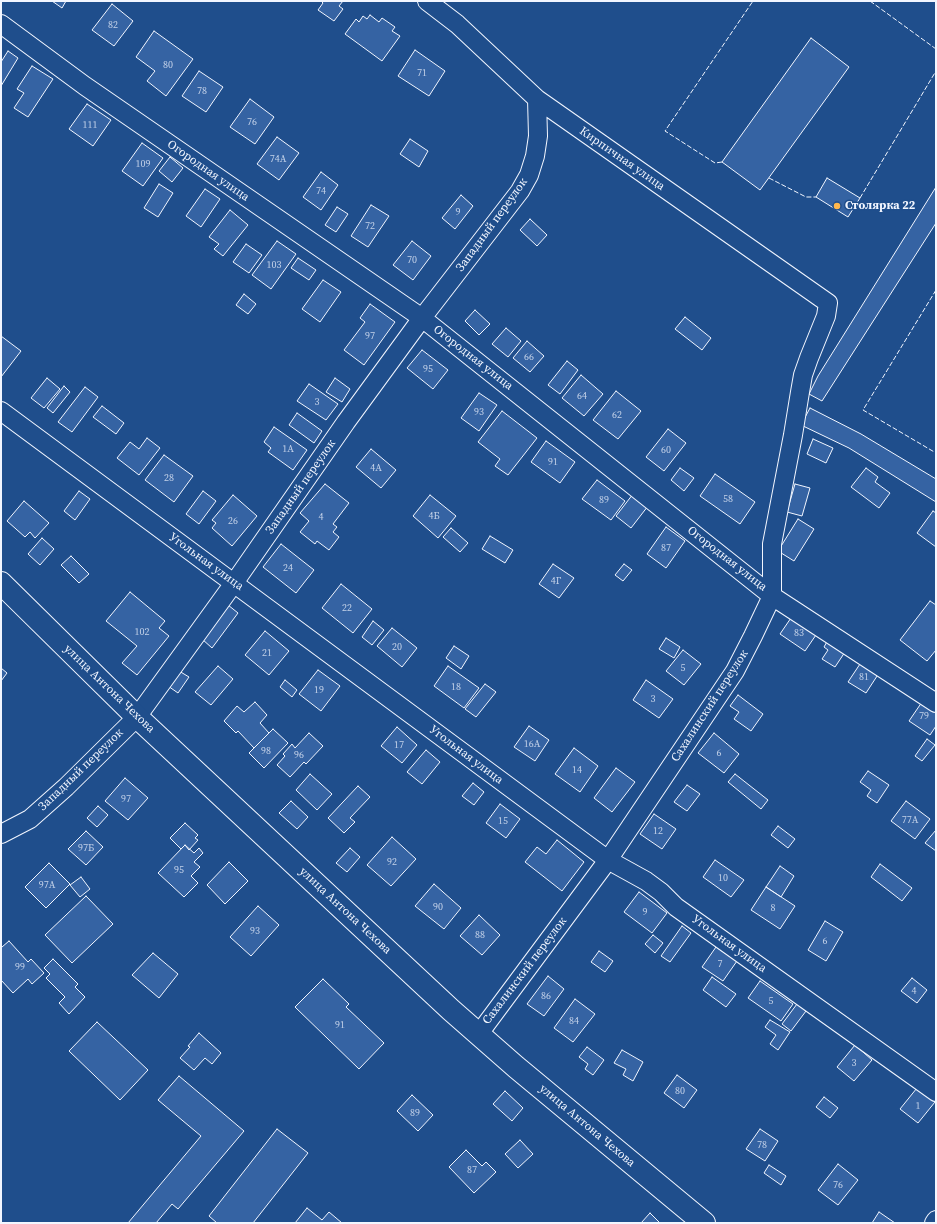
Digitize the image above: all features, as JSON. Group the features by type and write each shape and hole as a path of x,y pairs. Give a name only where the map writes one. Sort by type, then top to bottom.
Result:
{"street":[{"name":"Кирпичная улица","path":"427,1 457,24 537,99 828,303"},
{"name":"Огородная улица","path":"1,24 85,86 422,318 772,596 936,703"},
{"name":"Западный переулок","path":"1,834 30,819 66,787 137,717 234,583 346,422 422,318 520,191 529,174 538,136 537,99"},
{"name":"Сахалинский переулок","path":"478,1035 608,860 735,671 772,596 772,544 803,375 826,316 828,303"},
{"name":"Угольная улица","path":"1,411 608,860 646,881 676,906 936,1092"},
{"name":"улица Антона Чехова","path":"1,583 137,717 478,1035 704,1223"}],"building":[{"path":"52,1 66,1 62,8"},
{"path":"321,1 343,1 339,6 343,9 334,21 318,10 323,3"},
{"path":"112,4 133,21 114,46 92,30"},
{"path":"370,15 379,22 382,18 395,27 392,31 400,36 382,61 345,34 356,19 359,22 363,16 367,19"},
{"path":"154,31 193,59 166,96 147,81 155,71 136,57"},
{"path":"811,38 849,67 760,190 722,162"},
{"path":"415,50 445,71 429,96 398,76"},
{"path":"8,51 18,58 1,86 1,62"},
{"path":"32,66 53,79 28,117 14,108 24,93 17,89"},
{"path":"199,71 223,87 206,112 182,96"},
{"path":"250,99 274,117 255,144 230,127"},
{"path":"87,104 111,120 93,146 69,129"},
{"path":"277,137 299,153 279,180 257,164"},
{"path":"410,139 428,151 419,167 400,154"},
{"path":"142,143 163,158 143,186 122,171"},
{"path":"170,157 183,168 172,182 159,171"},
{"path":"321,172 338,185 321,210 303,197"},
{"path":"827,178 860,198 848,217 816,197"},
{"path":"159,184 173,193 158,217 144,208"},
{"path":"936,187 936,223 822,401 809,394 818,376"},
{"path":"205,189 220,199 201,227 186,216"},
{"path":"461,195 473,206 455,229 442,218"},
{"path":"371,205 389,216 368,247 351,236"},
{"path":"337,207 348,214 336,232 325,225"},
{"path":"230,210 248,225 223,256 214,249 219,244 209,237"},
{"path":"530,219 547,235 537,246 520,230"},
{"path":"277,241 296,254 271,289 252,275"},
{"path":"412,241 431,256 413,280 393,265"},
{"path":"246,244 262,255 249,273 233,262"},
{"path":"298,258 316,270 309,280 291,268"},
{"path":"323,280 341,292 320,322 302,309"},
{"path":"244,294 256,304 248,314 236,305"},
{"path":"370,304 395,322 364,365 344,350 365,322 360,318"},
{"path":"475,310 490,324 479,335 465,321"},
{"path":"685,317 711,338 702,350 675,329"},
{"path":"506,328 521,341 508,357 492,344"},
{"path":"1,336 21,351 1,377"},
{"path":"527,341 544,356 530,372 513,358"},
{"path":"422,350 448,370 433,389 407,368"},
{"path":"567,361 578,370 560,394 548,385"},
{"path":"581,375 603,394 584,416 562,398"},
{"path":"47,378 60,389 44,408 31,398"},
{"path":"335,378 350,389 342,402 326,392"},
{"path":"309,384 338,404 326,420 297,401"},
{"path":"64,386 70,392 53,413 47,408"},
{"path":"85,387 98,397 72,432 58,422"},
{"path":"616,391 641,411 618,439 593,420"},
{"path":"479,393 497,405 479,431 461,418"},
{"path":"102,406 124,423 116,434 93,417"},
{"path":"810,408 861,434 936,479 936,502 849,448 801,425"},
{"path":"502,411 537,438 508,475 495,466 500,459 478,442"},
{"path":"297,413 322,431 314,443 289,425"},
{"path":"274,427 307,450 293,470 268,452 271,448 264,442"},
{"path":"668,429 686,443 664,471 646,457"},
{"path":"147,438 160,448 139,475 117,458 130,442 139,449"},
{"path":"813,439 833,448 826,463 807,454"},
{"path":"546,441 575,462 560,483 531,462"},
{"path":"371,449 396,470 381,488 356,467"},
{"path":"164,455 193,476 174,502 145,480"},
{"path":"680,468 694,478 684,491 671,480"},
{"path":"866,468 878,477 875,482 890,493 879,508 851,487"},
{"path":"715,474 755,502 740,524 700,496"},
{"path":"597,480 625,501 611,520 582,499"},
{"path":"325,484 349,503 333,524 337,527 333,532 339,537 329,550 317,541 315,544 300,532 309,521 300,513"},
{"path":"795,484 810,488 802,516 787,512"},
{"path":"79,491 90,499 75,520 64,511"},
{"path":"203,491 216,501 199,524 186,514"},
{"path":"633,494 648,506 631,528 616,516"},
{"path":"233,495 257,516 232,546 212,528 216,523 212,520"},
{"path":"430,495 456,516 438,538 413,516"},
{"path":"24,501 49,523 35,538 30,532 25,537 7,521"},
{"path":"933,511 936,513 936,547 917,533"},
{"path":"798,519 814,529 794,561 778,551"},
{"path":"666,527 685,541 666,568 647,554"},
{"path":"451,528 468,543 460,552 443,537"},
{"path":"490,536 513,550 505,563 482,549"},
{"path":"42,538 54,549 40,565 28,554"},
{"path":"281,544 314,570 296,593 263,567"},
{"path":"71,556 89,574 79,583 61,565"},
{"path":"553,564 574,578 559,598 539,584"},
{"path":"624,564 632,570 623,581 615,575"},
{"path":"341,584 372,609 353,633 322,608"},
{"path":"130,592 165,621 159,628 169,636 137,675 122,663 137,646 106,621"},
{"path":"930,601 936,605 936,650 927,661 900,640"},
{"path":"228,605 238,613 212,648 202,639"},
{"path":"793,615 818,632 805,651 780,634"},
{"path":"373,621 384,630 372,645 362,637"},
{"path":"392,628 417,648 402,667 377,646"},
{"path":"265,631 289,651 269,675 245,655"},
{"path":"666,638 680,647 674,658 659,649"},
{"path":"829,638 847,649 835,667 822,659 828,650 824,647"},
{"path":"454,646 469,656 461,669 446,658"},
{"path":"683,650 701,664 684,685 666,671"},
{"path":"862,661 879,673 866,693 848,682"},
{"path":"218,666 233,679 211,705 195,692"},
{"path":"448,666 479,688 464,708 434,686"},
{"path":"1,668 7,673 1,681"},
{"path":"318,670 340,686 321,711 299,694"},
{"path":"179,671 189,677 178,693 168,686"},
{"path":"285,680 297,690 292,697 280,687"},
{"path":"646,680 673,699 659,718 633,700"},
{"path":"485,684 496,692 476,717 465,709"},
{"path":"738,695 763,714 751,731 734,719 739,712 730,706"},
{"path":"255,702 267,715 260,723 269,733 254,748 238,731 236,733 224,721 237,706 244,712"},
{"path":"922,702 936,711 936,726 930,735 909,721"},
{"path":"529,726 549,740 535,761 514,747"},
{"path":"397,727 417,745 402,763 381,746"},
{"path":"273,729 288,743 264,768 249,753"},
{"path":"309,733 323,746 306,764 304,762 290,777 277,765 285,756 283,754 292,744 295,748"},
{"path":"714,733 739,754 724,773 698,753"},
{"path":"927,739 935,745 922,761 915,756"},
{"path":"574,748 598,766 580,792 555,774"},
{"path":"426,750 440,762 422,784 407,772"},
{"path":"616,768 635,782 612,812 594,798"},
{"path":"868,771 889,785 877,803 867,796 871,790 860,782"},
{"path":"310,774 332,794 317,810 296,790"},
{"path":"735,774 768,800 761,809 728,782"},
{"path":"125,778 148,798 128,820 105,801"},
{"path":"473,783 484,792 474,805 462,796"},
{"path":"687,785 700,794 687,811 674,802"},
{"path":"358,786 370,797 350,818 355,822 344,833 328,818"},
{"path":"291,801 308,817 297,829 279,813"},
{"path":"906,801 930,819 915,839 891,821"},
{"path":"500,804 520,819 506,838 486,823"},
{"path":"98,806 108,815 97,827 87,818"},
{"path":"654,814 676,829 662,849 640,834"},
{"path":"185,823 198,835 195,838 198,840 189,850 185,845 181,849 170,838"},
{"path":"778,826 795,839 788,848 771,835"},
{"path":"936,830 936,851 925,843"},
{"path":"86,831 103,847 86,865 68,849"},
{"path":"392,837 416,859 391,886 367,865"},
{"path":"557,840 584,862 562,891 525,862 537,847 546,854"},
{"path":"185,845 194,853 199,848 203,853 194,862 200,867 191,876 198,883 184,897 158,873"},
{"path":"350,848 360,857 347,872 336,863"},
{"path":"715,860 744,880 731,897 703,877"},
{"path":"229,862 248,881 225,904 207,885"},
{"path":"49,863 70,884 46,908 25,887"},
{"path":"880,864 912,888 902,901 871,877"},
{"path":"780,866 794,876 781,897 766,887"},
{"path":"81,877 90,889 80,897 70,885"},
{"path":"434,884 461,908 444,929 415,906"},
{"path":"766,887 795,906 780,929 751,910"},
{"path":"639,892 667,913 652,933 624,912"},
{"path":"86,896 113,924 72,963 45,935"},
{"path":"258,906 279,925 251,956 230,937"},
{"path":"479,915 500,935 482,955 460,936"},
{"path":"825,921 843,932 826,961 808,950"},
{"path":"682,926 691,933 670,962 661,956"},
{"path":"653,935 663,943 655,953 645,944"},
{"path":"9,941 28,962 31,959 44,973 32,984 28,979 13,993 1,980 1,946 2,947"},
{"path":"716,947 737,961 723,981 702,967"},
{"path":"599,951 613,961 605,972 591,962"},
{"path":"153,953 178,974 159,998 132,975"},
{"path":"53,959 78,984 75,987 85,997 69,1014 59,1003 65,997 46,978 50,974 44,968"},
{"path":"548,976 564,989 544,1016 527,1004"},
{"path":"712,977 736,994 726,1007 703,990"},
{"path":"912,978 927,990 917,1003 901,991"},
{"path":"323,979 349,1004 346,1007 384,1043 359,1069 295,1007"},
{"path":"760,981 793,1004 781,1021 748,998"},
{"path":"575,999 595,1014 573,1042 554,1028"},
{"path":"797,1004 806,1011 791,1031 782,1024"},
{"path":"770,1020 790,1032 778,1050 770,1044 776,1035 765,1027"},
{"path":"97,1022 148,1070 120,1100 69,1051"},
{"path":"199,1033 221,1053 212,1064 205,1058 194,1070 180,1058 190,1047 188,1046"},
{"path":"855,1045 872,1060 854,1081 837,1067"},
{"path":"587,1047 604,1060 593,1075 585,1069 588,1064 579,1057"},
{"path":"622,1050 643,1062 633,1081 623,1075 626,1069 614,1063"},
{"path":"677,1075 697,1090 684,1108 664,1093"},
{"path":"179,1076 244,1131 178,1209 172,1204 156,1223 128,1223 201,1136 158,1100"},
{"path":"917,1088 935,1102 918,1123 900,1109"},
{"path":"505,1091 523,1108 512,1121 493,1104"},
{"path":"412,1095 433,1115 418,1131 397,1111"},
{"path":"824,1097 838,1108 830,1118 816,1107"},
{"path":"277,1129 308,1153 253,1223 217,1223 209,1216"},
{"path":"760,1129 778,1141 765,1161 746,1149"},
{"path":"520,1140 533,1154 518,1168 505,1154"},
{"path":"466,1150 482,1166 486,1162 496,1172 474,1193 449,1167"},
{"path":"838,1164 858,1180 838,1205 818,1190"},
{"path":"769,1165 786,1176 781,1185 764,1173"},
{"path":"307,1208 322,1220 329,1212 342,1223 295,1223"},
{"path":"879,1212 895,1223 872,1223"},
{"path":"650,1213 660,1223 641,1223"}],"fence":[{"path":"722,162 715,163 665,131 753,1"},
{"path":"870,1 936,49"},
{"path":"860,198 936,71"},
{"path":"769,178 806,197 816,197"},
{"path":"936,290 863,410 936,453"}],"place":[{"name":"Столярка 22","path":"837,206"}]}
